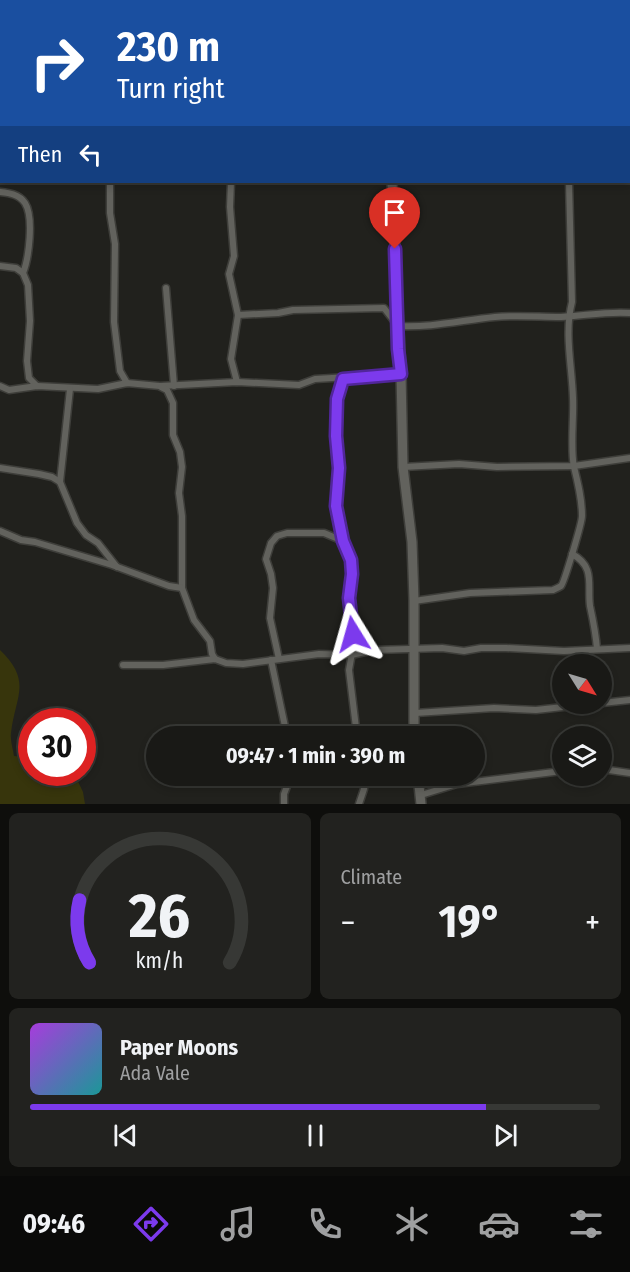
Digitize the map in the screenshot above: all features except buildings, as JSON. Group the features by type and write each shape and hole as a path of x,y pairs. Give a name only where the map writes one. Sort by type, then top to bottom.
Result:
{"street":[{"path":"111,183 110,213 115,244 114,322 120,371 127,383"},
{"path":"231,183 234,256 229,274 238,315 231,359 237,382"},
{"path":"392,183 403,467 412,542 416,649 414,726"},
{"path":"414,602 470,593 553,590 561,586 565,579 582,519 578,479 574,466 568,317 572,302 569,183"},
{"path":"0,192 13,193 25,203 28,214 29,243 27,263 23,273"},
{"path":"0,266 16,268 23,273 28,285 30,321 27,361 29,378 37,386"},
{"path":"166,288 174,386"},
{"path":"238,315 293,310 384,308 398,326"},
{"path":"398,326 413,327 497,316 568,317 594,316 613,312 630,313"},
{"path":"0,386 9,390 37,386 98,389 127,383 160,386 237,382 299,385 315,379 401,374"},
{"path":"343,379 337,399 336,436 339,468 336,506 343,541 351,560 349,598 353,647 349,670 356,726"},
{"path":"160,386 167,390 173,403 173,435 180,452 182,466 179,493 182,516 182,588 194,620 210,641 215,659"},
{"path":"70,389 60,482 77,523 86,535 98,543 117,567"},
{"path":"403,467 459,464 497,467 574,466 630,458"},
{"path":"0,468 52,477 60,482"},
{"path":"0,531 21,540 35,542 117,567 169,586 182,588"},
{"path":"279,660 270,618 273,588 266,559 271,543 277,536 287,533 324,533 343,541"},
{"path":"572,554 580,558 589,573 590,604 597,650"},
{"path":"123,665 163,665 215,659 226,663 243,664 319,654 351,655 375,650 630,648"},
{"path":"271,660 285,726"},
{"path":"612,702 630,700"},
{"path":"415,713 494,708 536,710 552,708"},
{"path":"612,770 630,773"},
{"path":"421,800 457,784 552,772"},
{"path":"284,804 287,786"},
{"path":"359,804 364,786"}],"shaded area":[{"path":"0,650 10,661 19,681 11,736 14,756 18,756 18,786 80,786 85,804 0,804"}],"route":[{"path":"353,634 349,598 351,560 343,541 336,506 339,468 336,436 337,399 343,379 401,374 395,249"}]}
